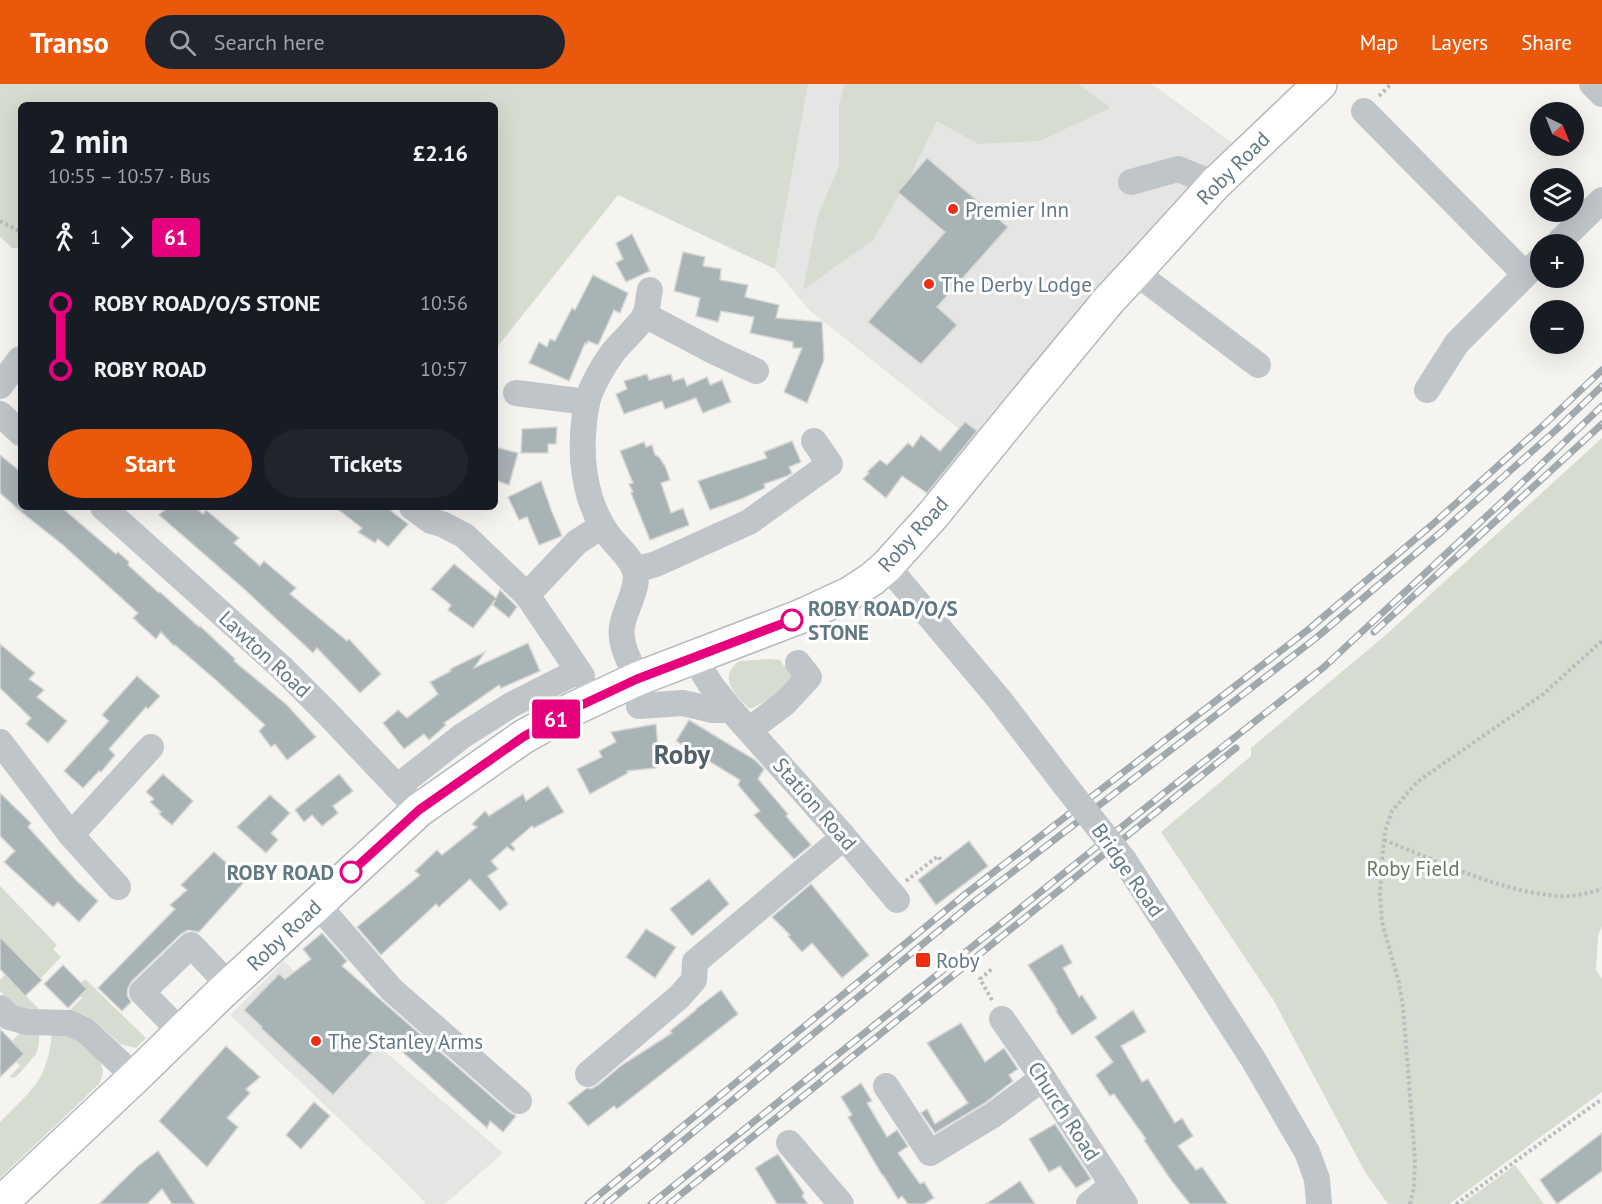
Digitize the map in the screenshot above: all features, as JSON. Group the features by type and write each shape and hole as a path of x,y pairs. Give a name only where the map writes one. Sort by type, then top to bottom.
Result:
{"main road":[{"name":"Roby Road","path":"4,1203 317,904 408,798 573,709 638,692 694,658 799,617 849,594 872,579 887,566 933,515 1056,364 1135,272 1215,184 1309,87"}],"street":[{"path":"1592,84 1602,94"},
{"path":"1364,111 1530,264"},
{"path":"1131,183 1178,169 1215,184"},
{"path":"1567,234 1602,200"},
{"path":"1427,390 1457,343 1530,270"},
{"path":"1135,272 1258,365"},
{"path":"650,290 645,315 613,353 592,388 587,402 583,441 584,471 590,499 602,526 635,570 636,582 621,630 638,692 713,710 731,710"},
{"path":"645,315 756,371"},
{"path":"0,386 18,363"},
{"path":"516,393 587,402"},
{"path":"0,414 18,430"},
{"path":"635,570 656,564 749,522 830,464 813,441"},
{"name":"Lawton Road","path":"106,510 282,668 408,798"},
{"path":"408,798 462,736 511,705 580,673 527,595 465,536 431,521 416,510"},
{"path":"527,595 577,542 602,526"},
{"name":"Bridge Road","path":"887,566 999,699 1124,860 1253,1059 1307,1152 1317,1179 1320,1204"},
{"name":"Station Road","path":"694,658 711,685 731,710 894,896"},
{"path":"749,730 785,703 809,677 798,663"},
{"path":"0,742 71,835 118,887"},
{"path":"71,835 151,747"},
{"path":"588,1074 679,997 694,980 696,962 844,837"},
{"path":"317,904 392,990 519,1101"},
{"path":"181,1032 142,992 191,945 230,986"},
{"path":"0,1008 9,1017 27,1022 69,1023 85,1030 135,1077"},
{"name":"Church Road","path":"1002,1019 1119,1194"},
{"path":"886,1086 930,1153 993,1115 1043,1078"},
{"path":"789,1143 841,1204"},
{"path":"1089,1204 1119,1194"}],"path":[{"path":"0,220 18,230"},
{"path":"1410,1204 1414,1187 1415,1159 1402,996 1382,922 1380,895 1385,831 1392,811 1417,782 1542,695 1602,640"},
{"path":"1384,840 1455,870 1520,890 1549,896 1571,896 1602,889"},
{"path":"894,896 938,856 942,862"},
{"path":"992,969 980,979 1002,1019"},
{"path":"1456,1204 1602,1099"}],"shaded area":[{"path":"808,84 1149,84 1155,86 1235,145 1159,221 974,441 809,310 775,269"},
{"path":"284,961 309,986 503,1153 445,1204 426,1204 230,1015"}],"green space":[{"path":"0,84 808,84 775,269 618,195 498,346 498,102 18,102 18,248 12,248 0,237"},
{"path":"845,84 1078,84 1110,108 1040,141 978,144 937,121 909,178 873,240 803,290 818,215 839,166 839,104"},
{"name":"Roby Field","path":"1602,438 1602,927 1598,935 1596,970 1602,979 1602,1092 1449,1204 1388,1204 1365,1172 1274,1001 1161,832 1251,756 1251,748 1388,633"},
{"path":"780,660 784,666 789,663 792,672 790,683 781,691 753,708 749,708 733,691 729,679 730,673 740,661"},
{"path":"0,886 57,945 53,949 61,957 38,984 13,983 41,1011 18,1007 0,991 0,978 21,959 0,937"},
{"path":"85,979 146,1038 136,1048 120,1044 93,1019 69,1011 82,998 78,994 81,983"},
{"path":"21,1032 39,1032 39,1045 36,1054 18,1075 14,1078 9,1077 20,1066 16,1062 12,1041"},
{"path":"52,1032 72,1035 101,1062 103,1073 100,1083 0,1178 0,1122 29,1092 42,1073 47,1062"},
{"path":"1515,1165 1544,1204 1462,1204"}],"building":[{"path":"927,158 1008,227 937,307 957,325 921,364 868,322 945,232 898,192"},
{"path":"632,234 650,271 626,282 616,263 623,259 616,243"},
{"path":"683,252 705,257 703,266 721,269 720,280 748,285 745,297 779,305 776,318 822,322 824,360 807,403 784,392 802,348 793,348 793,342 750,333 754,317 721,311 718,322 696,316 700,298 674,291"},
{"path":"593,275 628,293 620,313 614,310 598,345 588,341 587,344 585,343 569,381 529,363 539,342 547,347 550,339 555,341 572,308 575,310"},
{"path":"647,374 649,380 671,374 673,381 684,378 687,386 707,377 710,385 722,380 731,402 703,413 696,398 665,409 662,401 624,414 616,394 627,389 624,381"},
{"path":"965,422 977,431 927,493 902,476 886,498 863,479 880,460 887,465 908,443 913,447 921,435 940,451"},
{"path":"557,427 556,444 548,444 548,453 521,453 522,429"},
{"path":"792,441 801,462 789,467 792,473 764,484 765,488 741,499 710,510 698,481 767,458 764,452"},
{"path":"644,442 646,447 652,445 655,455 665,466 670,480 661,483 671,513 683,508 689,525 650,540 631,493 633,492 629,484 633,483 620,451"},
{"path":"498,448 518,453 509,485 498,481"},
{"path":"0,455 18,470 18,509 0,493"},
{"path":"541,481 562,536 539,545 527,517 519,520 508,497"},
{"path":"19,510 65,510 116,554 118,552 129,562 128,565 159,593 200,626 235,659 234,661 287,705 316,737 287,760 275,744 271,747 259,731 265,725 161,632 156,639 133,618 138,613 63,545"},
{"path":"165,510 198,510 203,514 206,510 239,538 234,543 260,566 264,561 296,588 290,594 347,641 349,639 381,674 360,693 317,648 313,653 159,515"},
{"path":"339,510 390,510 408,524 388,547 378,539 375,543 358,532 362,528"},
{"path":"454,564 496,598 500,590 517,607 509,618 493,605 495,600 473,628 448,610 451,605 431,589"},
{"path":"528,643 540,671 501,688 499,685 444,723 446,725 429,740 424,734 404,749 383,723 398,710 407,718 438,694 430,682 451,671 450,669 485,652 474,668"},
{"path":"0,644 35,673 29,679 44,690 37,697 67,721 48,743 26,724 31,718 0,688"},
{"path":"137,676 160,696 148,709 146,707 109,749 115,755 83,788 64,771 109,721 102,715"},
{"path":"689,720 755,760 764,769 758,779 811,845 794,859 754,815 760,811 738,785 740,780 676,741"},
{"path":"656,724 659,759 654,758 656,768 627,771 628,773 590,794 577,769 602,757 599,751 616,742 611,732"},
{"path":"163,774 193,801 172,825 159,814 161,812 150,802 154,799 146,792"},
{"path":"339,774 353,791 333,806 338,813 322,826 312,815 304,822 295,810"},
{"path":"548,786 564,812 534,828 532,826 511,844 515,849 513,851 507,847 491,861 498,869 488,876 508,904 500,911 470,879 439,907 436,904 381,955 357,927 420,875 415,871 437,850 442,855 477,827 472,824 485,811 489,816 523,794 526,801"},
{"path":"0,793 31,823 28,827 98,901 79,922 58,902 53,907 4,862 15,851 0,836"},
{"path":"270,795 290,813 271,833 278,840 266,853 237,827"},
{"name":"Roby","path":"969,841 988,866 936,905 918,880"},
{"path":"214,852 246,880 199,932 188,930 181,934 132,981 127,995 131,1002 122,1011 98,988 175,909 170,905 187,890 181,885"},
{"path":"709,879 729,904 692,936 670,909"},
{"path":"811,884 869,955 842,978 812,943 802,952 788,936 790,935 772,917"},
{"path":"646,929 676,947 655,978 626,957"},
{"path":"322,933 347,961 342,966 516,1116 503,1132 490,1121 487,1128 386,1037 333,1095 244,1010 279,974 285,979 311,959 303,949"},
{"path":"0,937 42,980 25,996 0,969"},
{"path":"1062,944 1072,963 1063,968 1079,997 1082,995 1097,1018 1072,1035 1028,965"},
{"path":"63,965 87,989 68,1008 44,984"},
{"path":"721,990 738,1014 617,1109 614,1106 588,1126 568,1103 587,1088 591,1089 598,1085 622,1065 672,1033 670,1031"},
{"path":"1133,1010 1146,1032 1121,1046 1142,1082 1148,1079 1175,1123 1182,1118 1193,1136 1178,1146 1196,1170 1202,1167 1228,1204 1190,1204 1171,1180 1144,1140 1146,1139 1114,1094 1110,1096 1096,1075 1113,1062 1095,1037"},
{"path":"961,1023 985,1062 1004,1048 1018,1069 1009,1075 1013,1081 985,1103 935,1133 921,1113 927,1109 935,1124 968,1103 927,1043"},
{"path":"0,1029 24,1054 0,1077"},
{"path":"226,1046 260,1077 246,1089 250,1093 227,1118 238,1127 207,1167 159,1121"},
{"path":"861,1083 872,1101 867,1103 887,1137 897,1130 908,1146 898,1153 920,1184 924,1182 934,1198 924,1204 908,1204 902,1196 898,1199 848,1117 852,1115 841,1097"},
{"path":"314,1102 330,1116 301,1149 286,1135"},
{"path":"1055,1124 1091,1179 1076,1188 1060,1166 1049,1172 1029,1139"},
{"path":"1602,1133 1602,1171 1557,1204 1540,1180"},
{"path":"158,1151 195,1204 172,1204 162,1189 147,1204 99,1204 138,1166"},
{"path":"778,1154 804,1193 802,1196 808,1204 777,1204 755,1168"},
{"path":"1020,1181 1035,1204 986,1204"}],"railway":[{"path":"588,1204 968,892 1309,629 1433,524 1602,370"},
{"path":"606,1204 975,901 1316,638 1440,533 1602,386"},
{"path":"651,1204 1324,667 1602,406"},
{"path":"1374,632 1602,424"},
{"path":"669,1204 1236,748"}],"bus line":[{"name":"61","path":"351,872 419,810 523,737 573,709 637,679 792,620"}],"place":[{"name":"Premier Inn","path":"953,209"},
{"name":"The Derby Lodge","path":"929,284"},
{"name":"ROBY ROAD/O/S STONE","path":"792,620"},
{"name":"ROBY ROAD","path":"351,872"},
{"name":"Roby","path":"923,960"},
{"name":"The Stanley Arms","path":"316,1041"}],"district":[{"name":"Roby","path":"682,754"}]}
